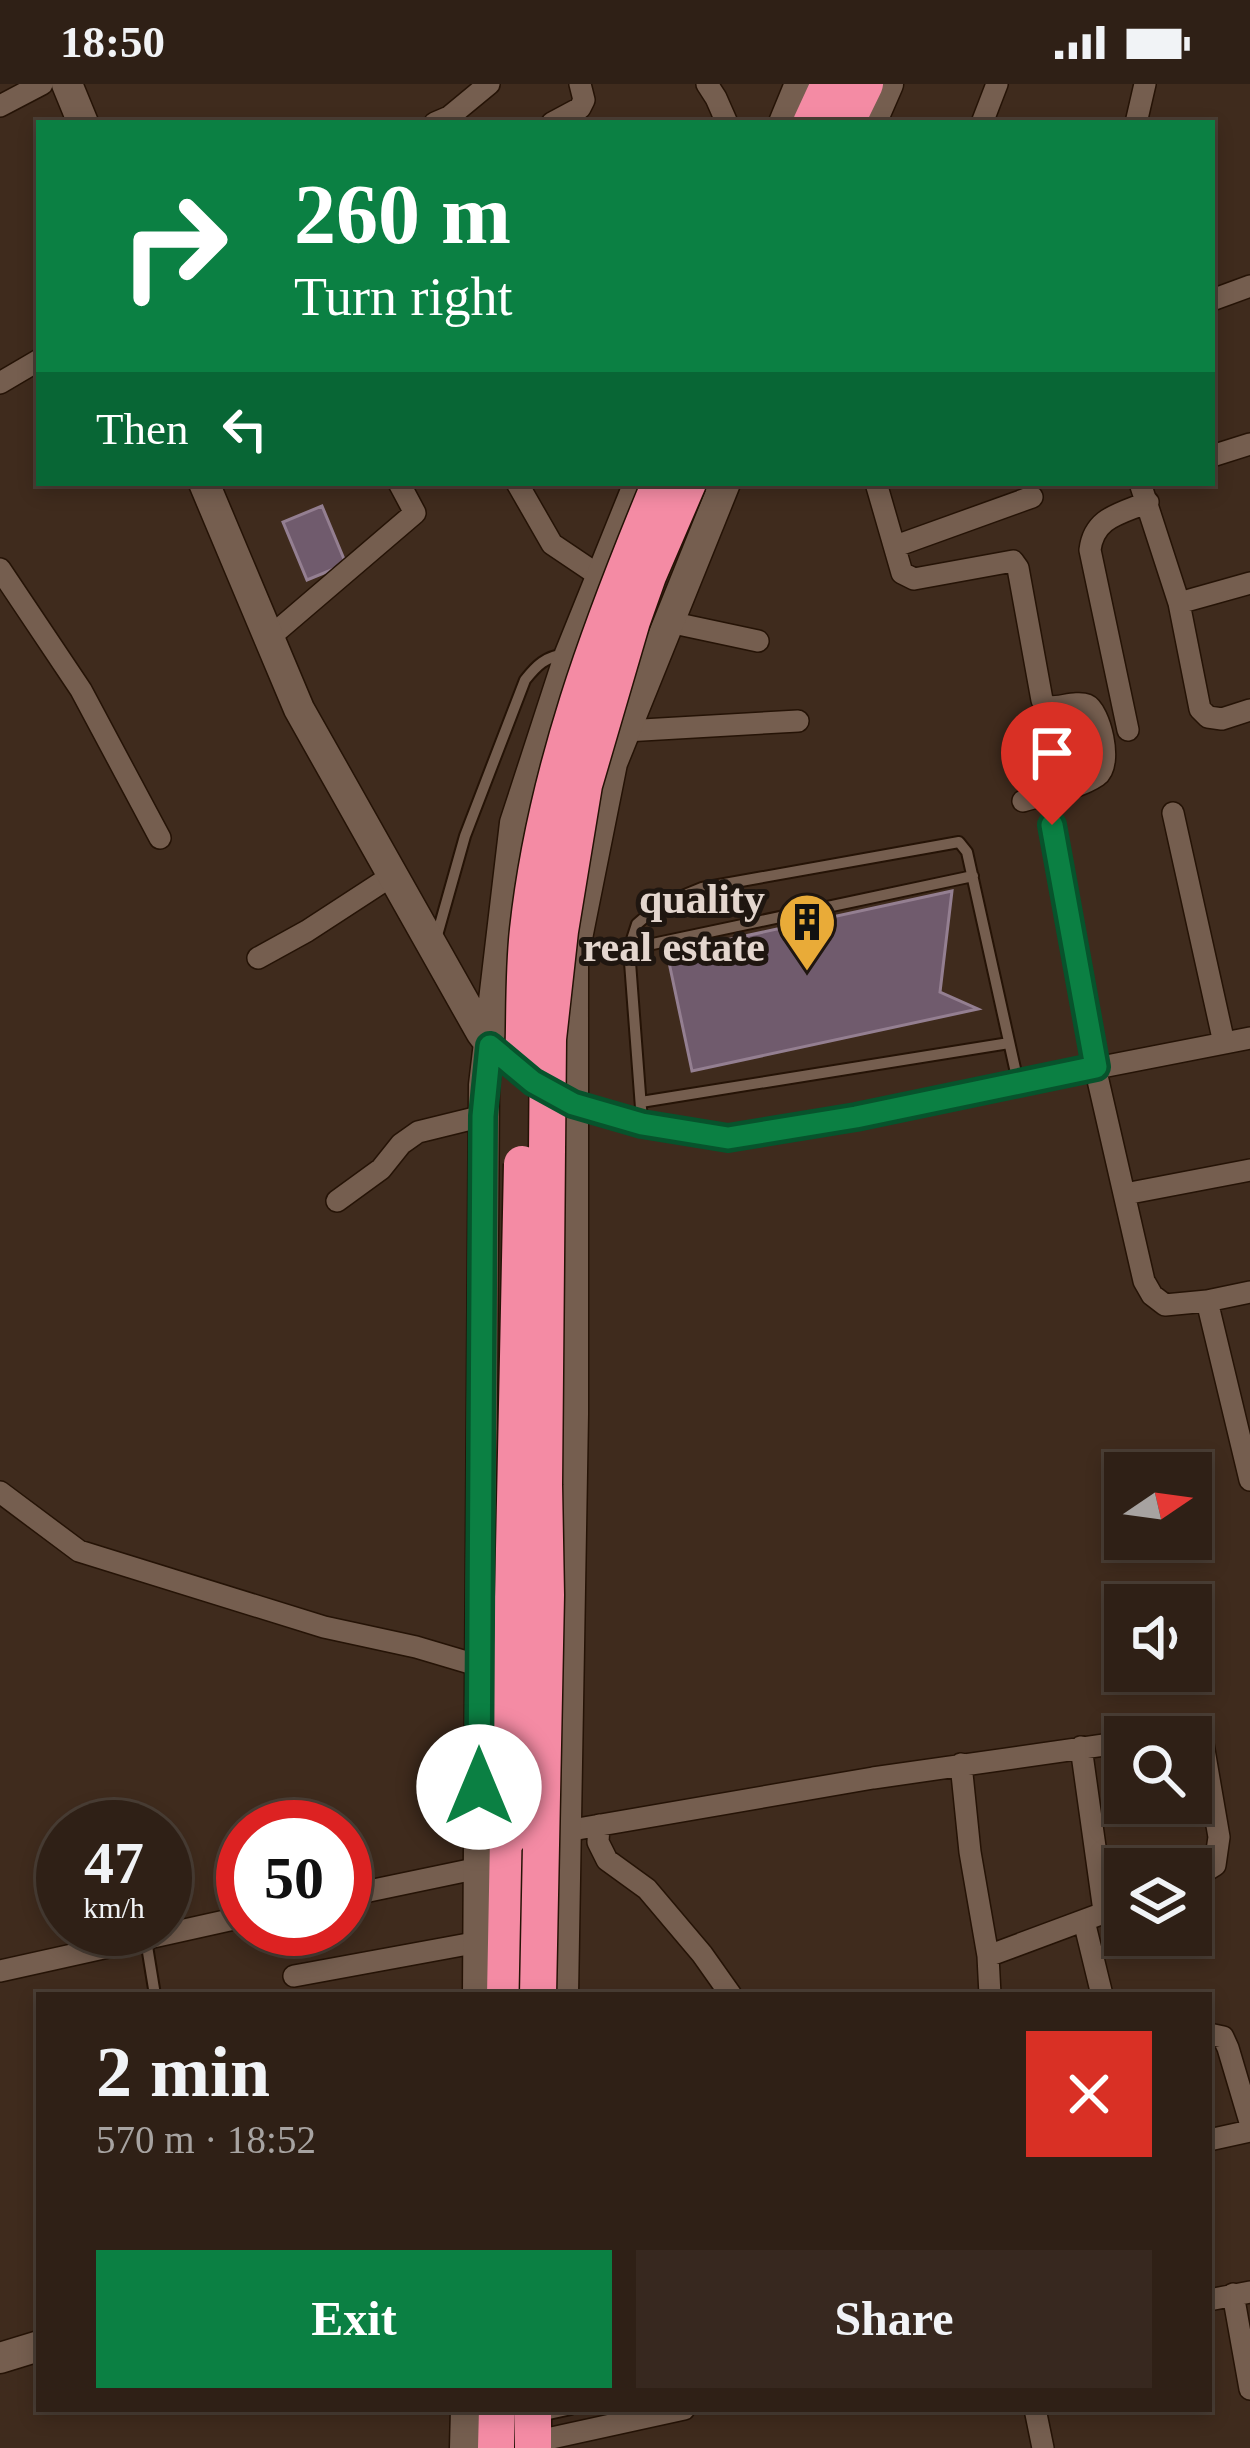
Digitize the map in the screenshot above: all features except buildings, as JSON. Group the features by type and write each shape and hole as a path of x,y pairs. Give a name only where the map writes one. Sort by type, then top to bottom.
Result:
{"highway":[{"path":"813,120 829,84"},
{"path":"847,120 865,84"},
{"path":"505,1992 528,931 565,740 613,596 659,486"},
{"path":"538,1992 546,1595 548,1039 560,931 597,732 642,591 687,486"},
{"path":"496,2448 497,2412"}],"main road":[{"path":"67,84 82,120"},
{"path":"785,120 800,84"},
{"path":"873,120 888,84"},
{"path":"205,486 299,709 490,1046 533,1082 573,1104"},
{"path":"478,1992 483,1116 490,1046 515,823 570,654 638,486"},
{"path":"563,1992 573,1414 574,958 612,763 724,486"},
{"path":"0,2362 36,2347"},
{"path":"0,2362 36,2372"},
{"path":"465,2448 466,2412"}],"street":[{"path":"0,106 42,84"},
{"path":"442,120 489,84"},
{"path":"558,120 580,108 584,100 580,84"},
{"path":"707,84 725,120"},
{"path":"983,120 997,84"},
{"path":"1137,120 1145,84"},
{"path":"1215,299 1250,286"},
{"path":"0,383 36,362"},
{"path":"1215,455 1250,444"},
{"path":"270,637 415,513 400,486"},
{"path":"519,486 552,544 601,577"},
{"path":"877,486 902,573 914,579 1012,561 1018,568 1042,700 1048,707 1081,704 1094,712 1107,757 1104,769 1094,778 1023,801"},
{"path":"1128,730 1090,550 1092,534 1100,523 1144,492 1179,603 1200,709 1208,717 1222,719 1250,710"},
{"path":"896,546 1032,497"},
{"path":"0,569 81,690 160,838"},
{"path":"1179,603 1250,584"},
{"path":"669,622 758,641"},
{"path":"626,731 798,722"},
{"path":"1173,813 1224,1042"},
{"path":"1052,825 1096,1067 1144,1281 1166,1305 1250,1292"},
{"path":"258,958 393,875"},
{"path":"573,1104 641,1113 702,1135 744,1137 1250,1037"},
{"path":"337,1201 381,1169 418,1132 483,1116"},
{"path":"1125,1194 1250,1170"},
{"path":"1207,1301 1250,1480"},
{"path":"0,1492 79,1551 324,1627 480,1666"},
{"path":"566,1831 961,1764 1104,1745"},
{"path":"1081,1748 1104,1912 1102,1992"},
{"path":"961,1764 990,1992"},
{"path":"1212,1796 1219,1837 1212,1867"},
{"path":"598,1825 598,1842 607,1860 646,1889 728,1992"},
{"path":"372,1890 479,1868"},
{"path":"988,1956 1104,1912"},
{"path":"294,1976 478,1942"},
{"path":"0,1971 64,1956"},
{"path":"1212,2035 1223,2037 1250,2127 1212,2139"},
{"path":"1241,2293 1250,2389"},
{"path":"547,2425 658,2412"},
{"path":"1036,2412 1042,2448"}],"lane":[{"path":"434,948 465,836 525,680 549,656 570,654"},
{"path":"1009,1043 641,1113 629,949 637,924 658,906 702,889 959,842 967,851 1018,1082"},
{"path":"629,949 973,876"},
{"path":"148,1956 154,1992"}],"place":[{"name":"quality real estate","path":"807,973"}],"route":[{"path":"479,1787 483,1116 490,1046 533,1082 573,1104 642,1124 728,1138 856,1117 1096,1067 1052,825"}]}
